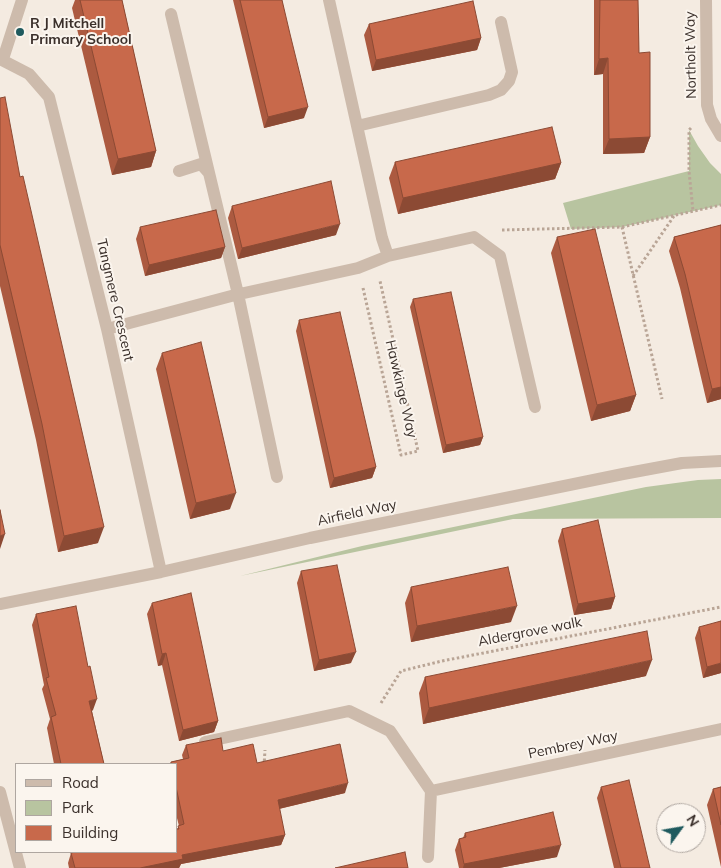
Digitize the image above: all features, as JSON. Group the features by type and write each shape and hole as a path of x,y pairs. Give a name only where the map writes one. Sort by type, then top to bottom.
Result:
{"street":[{"path":"1,59 22,0"},
{"path":"329,0 388,256"},
{"name":"Northolt Way","path":"706,0 707,105 711,119 721,136"},
{"path":"171,14 238,294 277,478"},
{"path":"357,126 489,96 501,90 509,82 512,72 502,22"},
{"name":"Tangmere Crescent","path":"1,59 28,74 49,97 107,329 161,572"},
{"path":"179,171 201,164 209,173"},
{"path":"107,329 238,294 358,268 388,256 474,238 500,256 535,407"},
{"name":"Airfield Way","path":"0,604 161,572 310,538 623,474 682,463 721,461"},
{"path":"194,745 349,710 390,731 431,791 428,857"},
{"name":"Pembrey Way","path":"431,791 721,729"},
{"path":"0,794 15,850"},
{"path":"16,853 20,868"}],"path":[{"path":"693,211 689,171 689,130 707,105"},
{"path":"474,238 482,231 622,227 721,205"},
{"path":"633,276 674,215"},
{"path":"622,227 662,399"},
{"name":"Hawkinge Way","path":"358,268 401,455 418,451 375,261"},
{"name":"Aldergrove walk","path":"370,721 401,671 442,661 721,607"},
{"path":"264,769 266,729"}],"green space":[{"path":"689,130 710,163 721,174 721,205 622,227 571,229 563,203 689,171"},
{"path":"721,479 721,518 513,519 240,576 362,546 646,487"}],"building":[{"path":"80,0 122,0 156,151 118,159"},
{"path":"240,0 282,0 308,107 268,117"},
{"path":"600,0 638,0 639,53 650,52 650,137 609,139 608,58 599,59"},
{"path":"473,1 481,38 376,60 369,24"},
{"path":"5,97 20,177 23,176 104,527 64,536 42,424 0,245 0,98"},
{"path":"552,127 561,163 403,198 395,162"},
{"path":"331,181 340,224 242,248 232,206"},
{"path":"216,210 225,247 149,265 140,227"},
{"path":"721,225 721,387 712,389 685,274 674,237"},
{"path":"595,229 636,395 597,405 557,237"},
{"path":"451,292 483,437 446,445 413,299"},
{"path":"340,312 376,467 334,478 299,320"},
{"path":"201,342 236,493 196,503 162,353"},
{"path":"0,510 5,534 0,536"},
{"path":"598,520 615,597 578,604 562,529"},
{"path":"337,565 356,652 319,660 301,571"},
{"path":"508,567 517,606 417,626 411,587"},
{"path":"191,593 218,721 183,730 166,653 162,654 152,603"},
{"path":"76,606 88,667 90,666 97,699 89,701 104,763 61,763 51,717 56,715 46,678 49,677 36,614"},
{"path":"721,621 721,663 707,667 699,627"},
{"path":"647,631 652,660 429,708 425,677"},
{"path":"221,738 223,751 253,744 257,763 340,744 348,783 278,800 285,835 182,855 183,859 140,868 75,868 71,853 178,853 178,826 184,824 178,796 178,763 171,762 189,758 186,745"},
{"path":"629,780 650,868 621,868 601,787"},
{"path":"721,787 721,825 713,789"},
{"path":"553,812 561,845 464,864 459,839 466,837 465,833"},
{"path":"405,852 408,868 335,868"}],"place":[{"name":"R J Mitchell Primary School","path":"20,32"}]}
